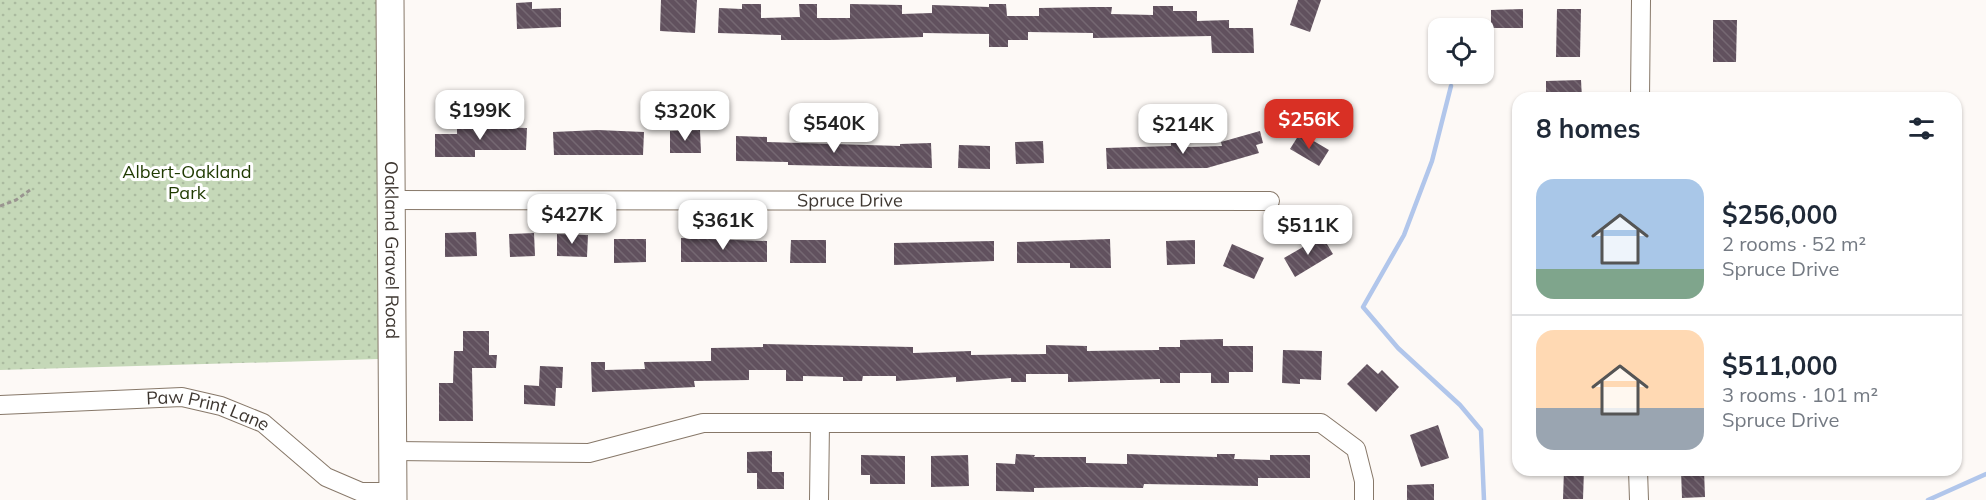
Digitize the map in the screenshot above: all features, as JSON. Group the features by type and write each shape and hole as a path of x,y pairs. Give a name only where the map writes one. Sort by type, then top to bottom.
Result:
{"street":[{"name":"Oakland Gravel Road","path":"390,0 393,496"},
{"path":"1640,92 1641,0"},
{"name":"Spruce Drive","path":"392,200 1270,201"},
{"name":"Paw Print Lane","path":"0,405 182,397 212,403 263,423 326,477 361,492 393,496"},
{"path":"394,451 589,453 703,423 1321,423 1356,449 1364,482 1364,500"},
{"path":"819,500 820,423"},
{"path":"1638,476 1639,500"}],"path":[{"path":"0,206 16,200 30,190"}],"green space":[{"name":"Albert-Oakland Park","path":"0,0 377,0 379,359 0,370"}],"building":[{"path":"661,0 697,0 695,33 660,31"},
{"path":"1298,0 1321,0 1310,32 1290,25"},
{"path":"532,2 532,9 561,8 561,27 517,29 516,3"},
{"path":"742,4 761,4 761,18 800,17 799,4 817,4 817,18 850,18 850,4 902,5 902,14 932,13 932,5 989,7 989,4 1006,4 1007,16 1039,16 1039,8 1093,7 1112,7 1111,14 1153,15 1153,6 1173,6 1173,11 1197,11 1197,21 1229,20 1229,28 1253,28 1254,53 1212,53 1211,36 1093,38 1093,33 1028,32 1028,40 1008,40 1008,47 989,47 989,34 923,33 923,37 781,40 781,35 718,33 719,8 742,9"},
{"path":"1523,9 1523,28 1494,28 1491,10"},
{"path":"1557,9 1581,9 1580,57 1556,57"},
{"path":"1713,20 1737,20 1736,62 1713,62"},
{"path":"1581,80 1582,92 1546,92 1546,81"},
{"path":"457,126 527,128 526,150 475,150 475,157 435,157 435,134 457,134"},
{"path":"598,130 644,132 643,155 554,155 553,132"},
{"path":"700,130 701,153 670,153 670,131"},
{"path":"1260,131 1263,143 1256,145 1259,153 1207,168 1107,169 1106,148 1171,146 1171,140 1187,140 1187,147 1222,146 1221,142"},
{"path":"1300,133 1329,150 1319,166 1290,149"},
{"path":"736,136 767,137 767,142 900,146 900,144 931,143 932,168 788,165 788,162 736,161"},
{"path":"1043,141 1044,163 1016,164 1015,142"},
{"path":"959,145 990,146 990,169 958,168"},
{"path":"476,232 477,256 445,257 445,233"},
{"path":"534,233 535,256 510,257 509,234"},
{"path":"557,234 588,235 587,257 557,256"},
{"path":"1322,236 1333,254 1295,277 1284,258"},
{"path":"681,238 767,241 767,262 681,262"},
{"path":"614,239 646,239 646,262 614,263"},
{"path":"1110,239 1111,268 1070,268 1070,263 1017,263 1017,242"},
{"path":"791,240 826,240 826,263 790,263"},
{"path":"1195,240 1195,264 1167,265 1166,241"},
{"path":"994,241 994,261 894,265 894,243"},
{"path":"1232,244 1264,258 1254,279 1223,266"},
{"path":"463,331 489,331 489,355 497,355 496,368 472,368 473,421 439,421 439,383 453,383 454,351 463,351"},
{"path":"1223,339 1223,346 1253,346 1253,372 1229,372 1229,383 1211,383 1211,373 1180,373 1180,383 1160,383 1160,379 1068,382 1068,374 1026,374 1026,382 1011,382 1011,378 956,382 956,377 896,381 896,376 863,376 862,381 843,381 843,377 803,376 803,381 786,381 786,370 749,370 749,380 694,381 695,387 592,392 591,362 605,362 605,370 645,369 644,362 711,361 711,348 763,347 763,344 913,347 913,353 971,351 971,355 1046,354 1046,345 1087,346 1087,351 1159,350 1159,347 1180,347 1180,340"},
{"path":"1283,350 1322,351 1321,380 1300,379 1300,384 1282,383"},
{"path":"1367,364 1378,374 1382,370 1399,387 1376,412 1347,384"},
{"path":"540,366 563,367 562,388 556,388 555,406 524,404 524,385 539,386"},
{"path":"1438,425 1449,458 1421,467 1410,435"},
{"path":"772,451 772,472 784,472 784,489 757,489 757,473 747,473 747,452"},
{"path":"1016,454 1035,455 1034,457 1086,457 1086,463 1127,464 1127,454 1217,457 1217,454 1235,454 1234,459 1270,460 1270,455 1310,455 1310,478 1258,478 1258,486 1144,484 1143,488 1034,488 1034,492 996,491 996,463 1015,464"},
{"path":"861,455 905,456 905,484 870,484 870,475 861,475"},
{"path":"968,455 969,486 931,487 931,456"},
{"path":"1564,476 1584,476 1583,499 1563,499"},
{"path":"1681,476 1704,476 1705,497 1682,498"},
{"path":"1434,484 1434,500 1407,500 1407,485"}],"waterway":[{"path":"1451,86 1432,161 1404,235 1363,307 1398,348 1460,405 1481,430 1484,500"},
{"path":"1928,500 1986,474"}]}
